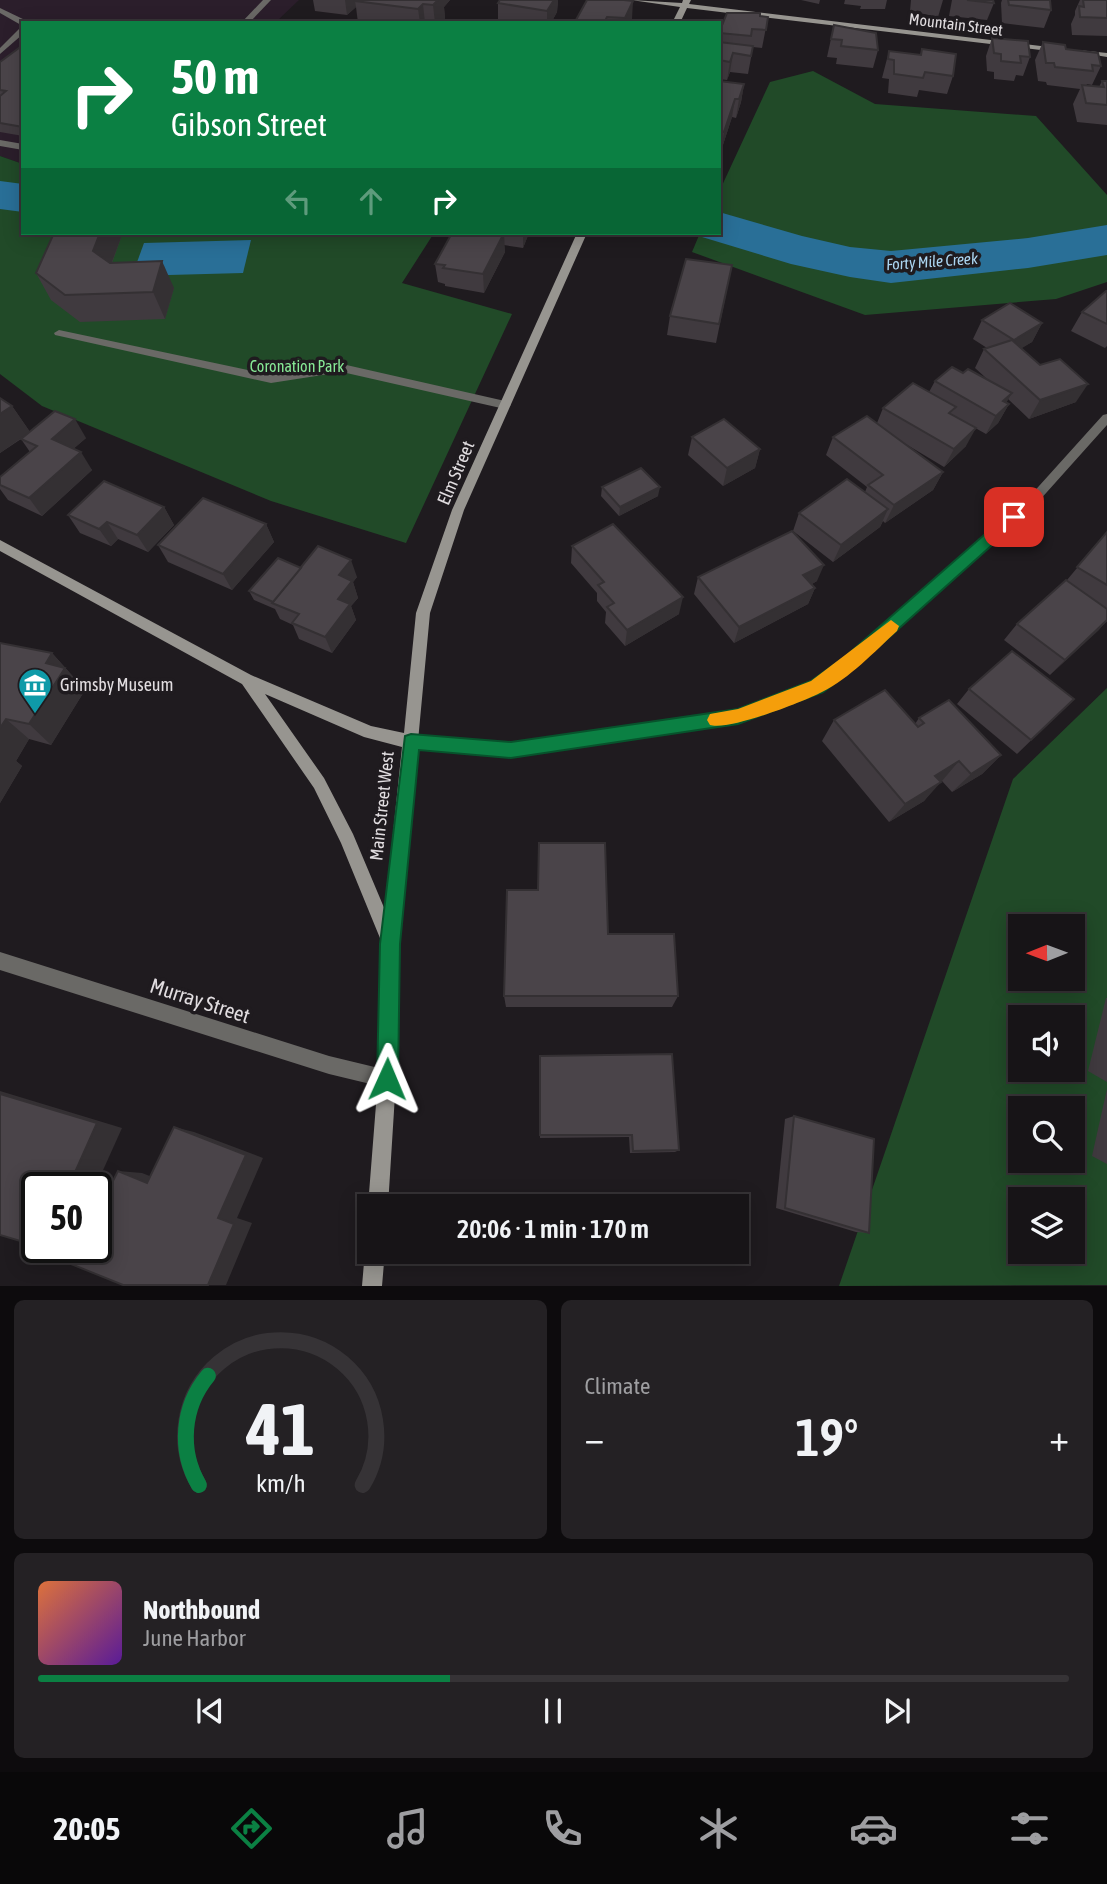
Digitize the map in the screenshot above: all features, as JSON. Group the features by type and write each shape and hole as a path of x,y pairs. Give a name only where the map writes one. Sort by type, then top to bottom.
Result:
{"main road":[{"name":"Mountain Street","path":"635,0 685,3 1107,55"},
{"path":"677,21 685,3"},
{"name":"Elm Street","path":"411,742 424,613 458,510 581,235"},
{"name":"Main Street West","path":"0,545 246,679 369,732 411,742 390,944 387,1079 379,1194"},
{"path":"246,679 319,783 347,839 390,944"},
{"path":"372,1286 374,1264"}],"street":[{"path":"247,21 267,0"},
{"path":"0,10 21,21"},
{"path":"0,52 21,32"},
{"path":"0,143 21,147"},
{"path":"59,333 271,379 342,369 505,405"},
{"path":"411,742 511,750 738,716 817,687 852,661 1034,499 1107,418"},
{"name":"Murray Street","path":"0,961 329,1065 387,1079"}],"shaded area":[{"path":"0,0 299,0 278,20 282,21 21,21 21,163 0,156"}],"green space":[{"path":"813,71 875,104 1036,116 1107,195 1107,282 1056,299 865,315 692,252 699,235 721,235 721,188 770,82"},
{"name":"Coronation Park","path":"0,156 21,163 21,235 433,235 402,283 512,314 406,543 271,501 42,406 0,374"},
{"path":"1107,688 1107,1285 839,1286 1013,779"}],"water":[{"path":"251,240 243,273 132,276 144,243"}],"building":[{"path":"356,0 438,0 433,5 423,4 418,9"},
{"path":"500,0 554,0 547,11 498,3"},
{"path":"587,0 633,1 625,18 607,17 605,21 576,20"},
{"path":"967,0 993,0 994,3"},
{"path":"1008,0 1050,0 1051,10 1009,5"},
{"path":"1083,0 1107,0 1107,18 1080,17 1079,6 1084,7"},
{"path":"727,13 760,13 760,16 768,17 766,30 752,29 751,36 721,33"},
{"path":"834,25 876,33 878,50 841,46 842,40 831,39"},
{"path":"992,38 1028,41 1030,57 1020,56 1021,63 1001,61 1001,54 994,53"},
{"path":"721,42 753,46 751,56 733,53 730,62 721,60"},
{"path":"1043,42 1065,45 1066,49 1098,53 1101,66 1092,65 1093,71 1055,67 1054,63 1046,63"},
{"path":"21,46 21,127 0,123 0,96 6,91 0,90 0,62"},
{"path":"922,49 956,54 953,76 925,72 923,78 894,74 894,60 888,59 889,51 921,55"},
{"path":"721,81 744,84 739,99 735,99 724,132 721,131"},
{"path":"1102,81 1107,81 1107,105 1086,103 1082,85 1104,87"},
{"path":"53,235 99,235 93,251 110,263 162,261 153,292 65,295 36,273"},
{"path":"451,235 503,235 483,274 443,268 445,265 435,264"},
{"path":"686,259 732,265 719,324 670,316"},
{"path":"1107,291 1107,324 1082,312"},
{"path":"1010,303 1042,323 1014,340 982,320"},
{"path":"1012,340 1040,365 1060,359 1088,384 1040,400 984,349"},
{"path":"952,367 963,373 968,369 1012,393 1003,401 1009,404 996,416 935,381"},
{"path":"913,383 956,407 949,413 976,428 954,449 883,408"},
{"path":"0,398 12,406 0,414"},
{"path":"55,411 75,419 52,439 81,452 29,498 0,485 0,477 37,446 21,439"},
{"path":"867,416 943,472 894,505 868,485 883,475 833,437"},
{"path":"724,419 760,449 727,468 692,437"},
{"path":"641,468 660,487 620,507 602,487"},
{"path":"847,479 888,509 841,545 799,513"},
{"path":"104,481 164,507 137,535 107,522 99,529 68,515"},
{"path":"203,498 266,524 223,574 158,545"},
{"path":"613,524 683,597 627,630 607,607 614,603 598,585 604,582 572,546"},
{"path":"792,531 824,565 803,575 815,588 739,627 698,577"},
{"path":"1107,532 1107,585 1077,567"},
{"path":"318,546 351,560 339,575 352,581 338,599 350,604 325,637 292,623 299,614 272,603"},
{"path":"278,558 301,568 273,602 249,591"},
{"path":"1066,580 1107,609 1107,620 1065,660 1017,624"},
{"path":"0,643 52,653 46,663 65,668 29,724 6,719 0,728"},
{"path":"1012,651 1074,699 1031,740 969,689"},
{"path":"885,690 918,727 924,723 919,718 949,700 1001,755 971,774 959,761 935,776 941,782 905,804 834,720"},
{"path":"539,843 605,843 608,934 674,934 678,996 504,996 507,890 538,890"},
{"path":"672,1054 679,1150 633,1151 632,1135 540,1135 540,1056"},
{"path":"0,1094 97,1123 75,1172 21,1172 21,1241 0,1235"},
{"path":"794,1116 874,1139 869,1233 785,1208"},
{"path":"174,1127 246,1155 218,1218 234,1224 208,1285 123,1285 71,1264 112,1263 112,1183 118,1171 147,1183"}],"waterway":[{"name":"Forty Mile Creek","path":"0,195 21,198"},
{"name":"Forty Mile Creek","path":"721,228 791,249 850,262 891,267 1028,253 1107,240"}],"slow traffic":[{"path":"716,720 738,716 817,687 852,661 891,626"}],"place":[{"name":"Grimsby Museum","path":"35,715"}],"route":[{"path":"387,1079 390,944 411,742 511,750 738,716 817,687 852,661 1014,517"}]}
